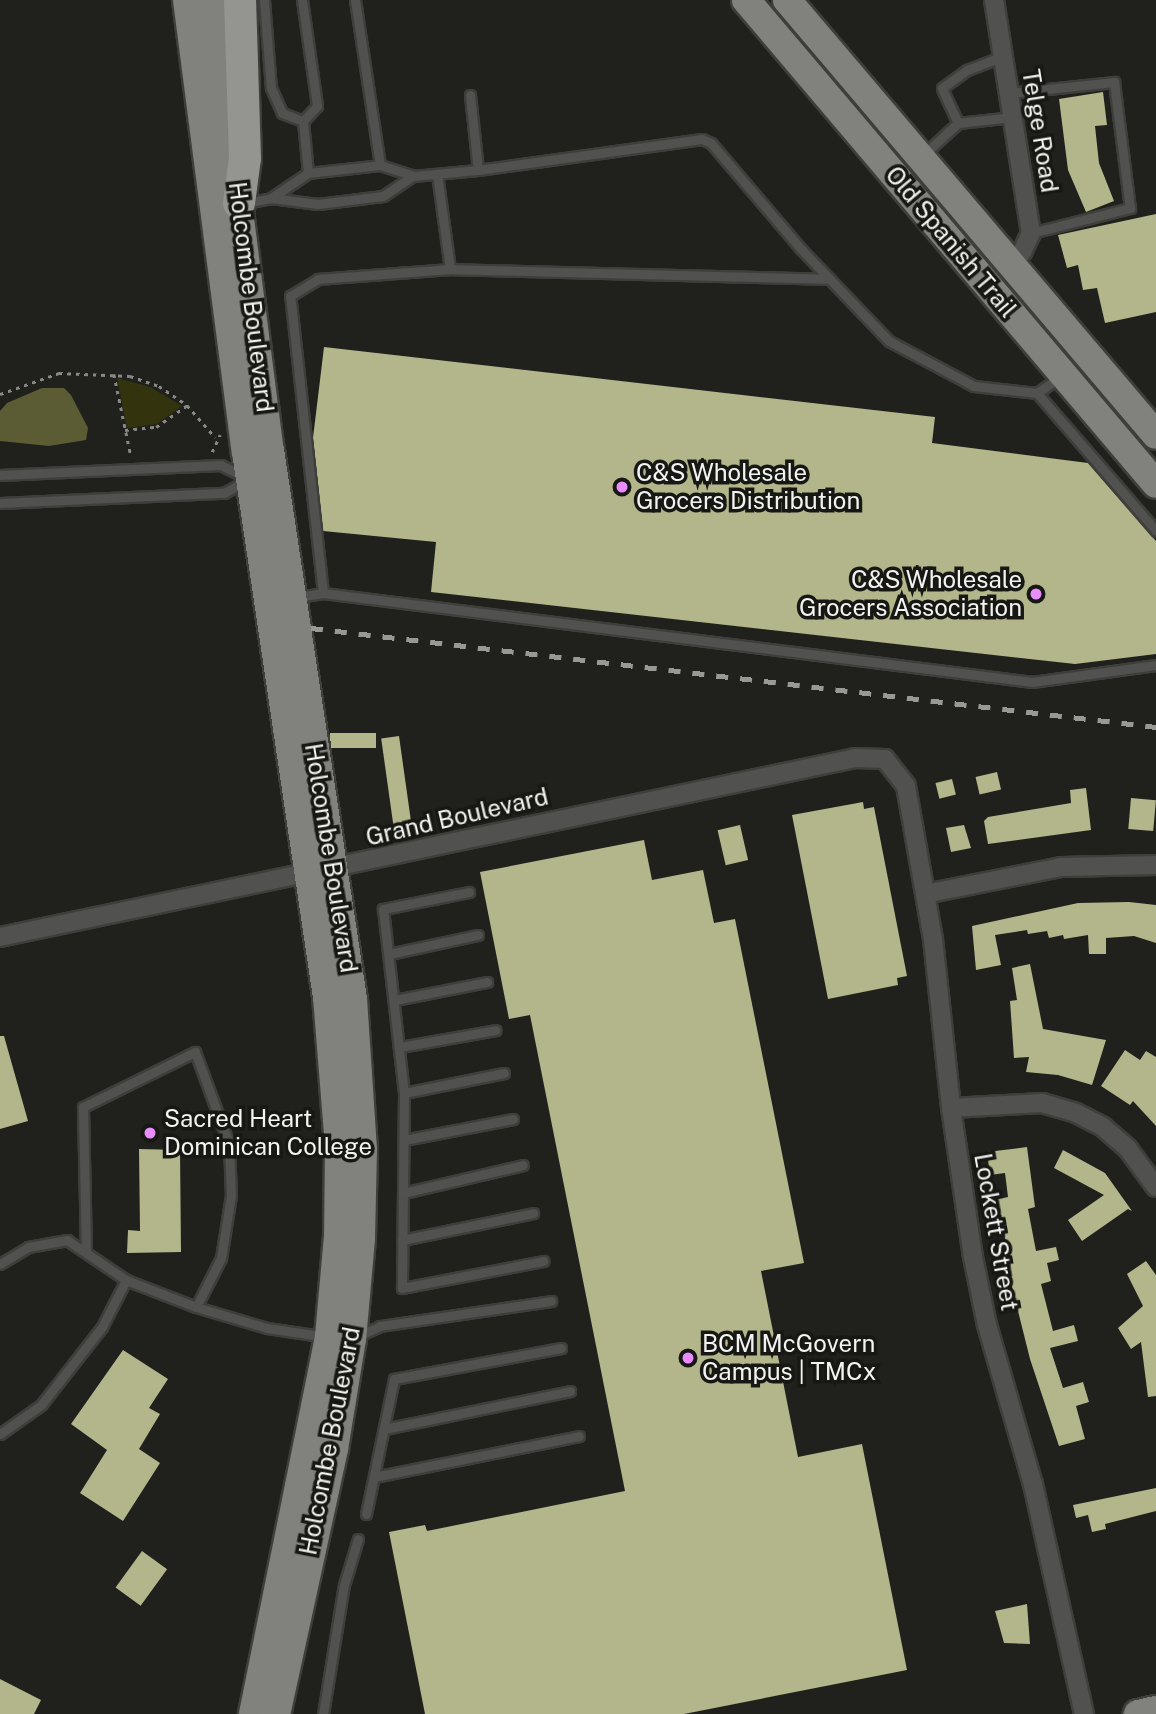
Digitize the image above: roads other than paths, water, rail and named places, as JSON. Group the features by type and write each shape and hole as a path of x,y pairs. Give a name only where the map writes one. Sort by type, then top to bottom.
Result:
{"highway":[{"path":"232,186 240,0"}],"main road":[{"name":"Holcombe Boulevard","path":"187,0 232,186"},
{"name":"Holcombe Boulevard","path":"212,0 262,477 321,872 353,999 363,1150 361,1239 341,1338 253,1714"},
{"name":"Old Spanish Trail","path":"746,0 1063,375 1152,470"},
{"name":"Old Spanish Trail","path":"787,0 1156,435"},
{"path":"893,174 919,155"},
{"path":"1010,312 1034,291"},
{"name":"Holcombe Boulevard","path":"262,477 292,598 321,872"},
{"name":"Holcombe Boulevard","path":"276,1714 334,1449 341,1338"},
{"path":"1138,1714 1156,1710"}],"street":[{"name":"Telge Road","path":"994,0 1031,233"},
{"path":"1010,263 1022,252 1031,233"},
{"name":"Grand Boulevard","path":"0,937 459,844 514,827 855,758 885,759"},
{"name":"Lockett Street","path":"885,759 897,769 906,786 925,894 951,1108 987,1325 1033,1484 1084,1714"},
{"path":"925,894 1061,867 1156,865"},
{"path":"951,1108 1042,1103 1076,1113 1103,1127 1128,1149 1156,1187"}],"lane":[{"path":"264,0 271,88 282,113 303,121"},
{"path":"302,0 317,106 303,121 308,173"},
{"path":"355,0 380,165"},
{"path":"958,123 942,88 967,70 1003,56"},
{"path":"1009,93 1114,82 1130,208 1031,233"},
{"path":"470,95 478,170"},
{"path":"919,155 958,123 1013,117"},
{"path":"271,198 308,173 380,165 413,176 437,174 702,139 711,143 888,341 948,375 974,386 1037,393 1063,375"},
{"path":"437,174 450,269"},
{"path":"232,186 271,198 318,204 383,196 413,176"},
{"path":"323,593 290,296 318,279 450,269 830,279"},
{"path":"1037,393 1156,531"},
{"path":"0,475 221,465 262,477"},
{"path":"0,503 224,493 262,477"},
{"path":"292,598 323,593 1032,682 1156,664"},
{"path":"469,892 383,909 404,1093 402,1288 543,1261"},
{"path":"389,954 478,935"},
{"path":"395,1000 487,982"},
{"path":"400,1047 496,1030"},
{"path":"86,1252 83,1107 195,1052 229,1143 231,1195 221,1258 196,1307"},
{"path":"404,1093 504,1073"},
{"path":"404,1140 513,1119"},
{"path":"403,1193 523,1165"},
{"path":"402,1240 533,1213"},
{"path":"0,1264 28,1247 67,1240 126,1280 196,1307 267,1328 341,1338 380,1326 551,1301"},
{"path":"0,1434 41,1405 102,1327 126,1280"},
{"path":"366,1514 394,1379 561,1348"},
{"path":"384,1429 570,1391"},
{"path":"374,1478 579,1436"},
{"path":"323,1714 344,1585 358,1539"}],"railway":[{"path":"311,628 1156,727"}],"place":[{"name":"C&S Wholesale Grocers Distribution","path":"622,487"},
{"name":"C&S Wholesale Grocers Association","path":"1036,594"},
{"name":"Sacred Heart Dominican College","path":"150,1133"},
{"name":"BCM McGovern Campus | TMCx","path":"688,1358"}]}
